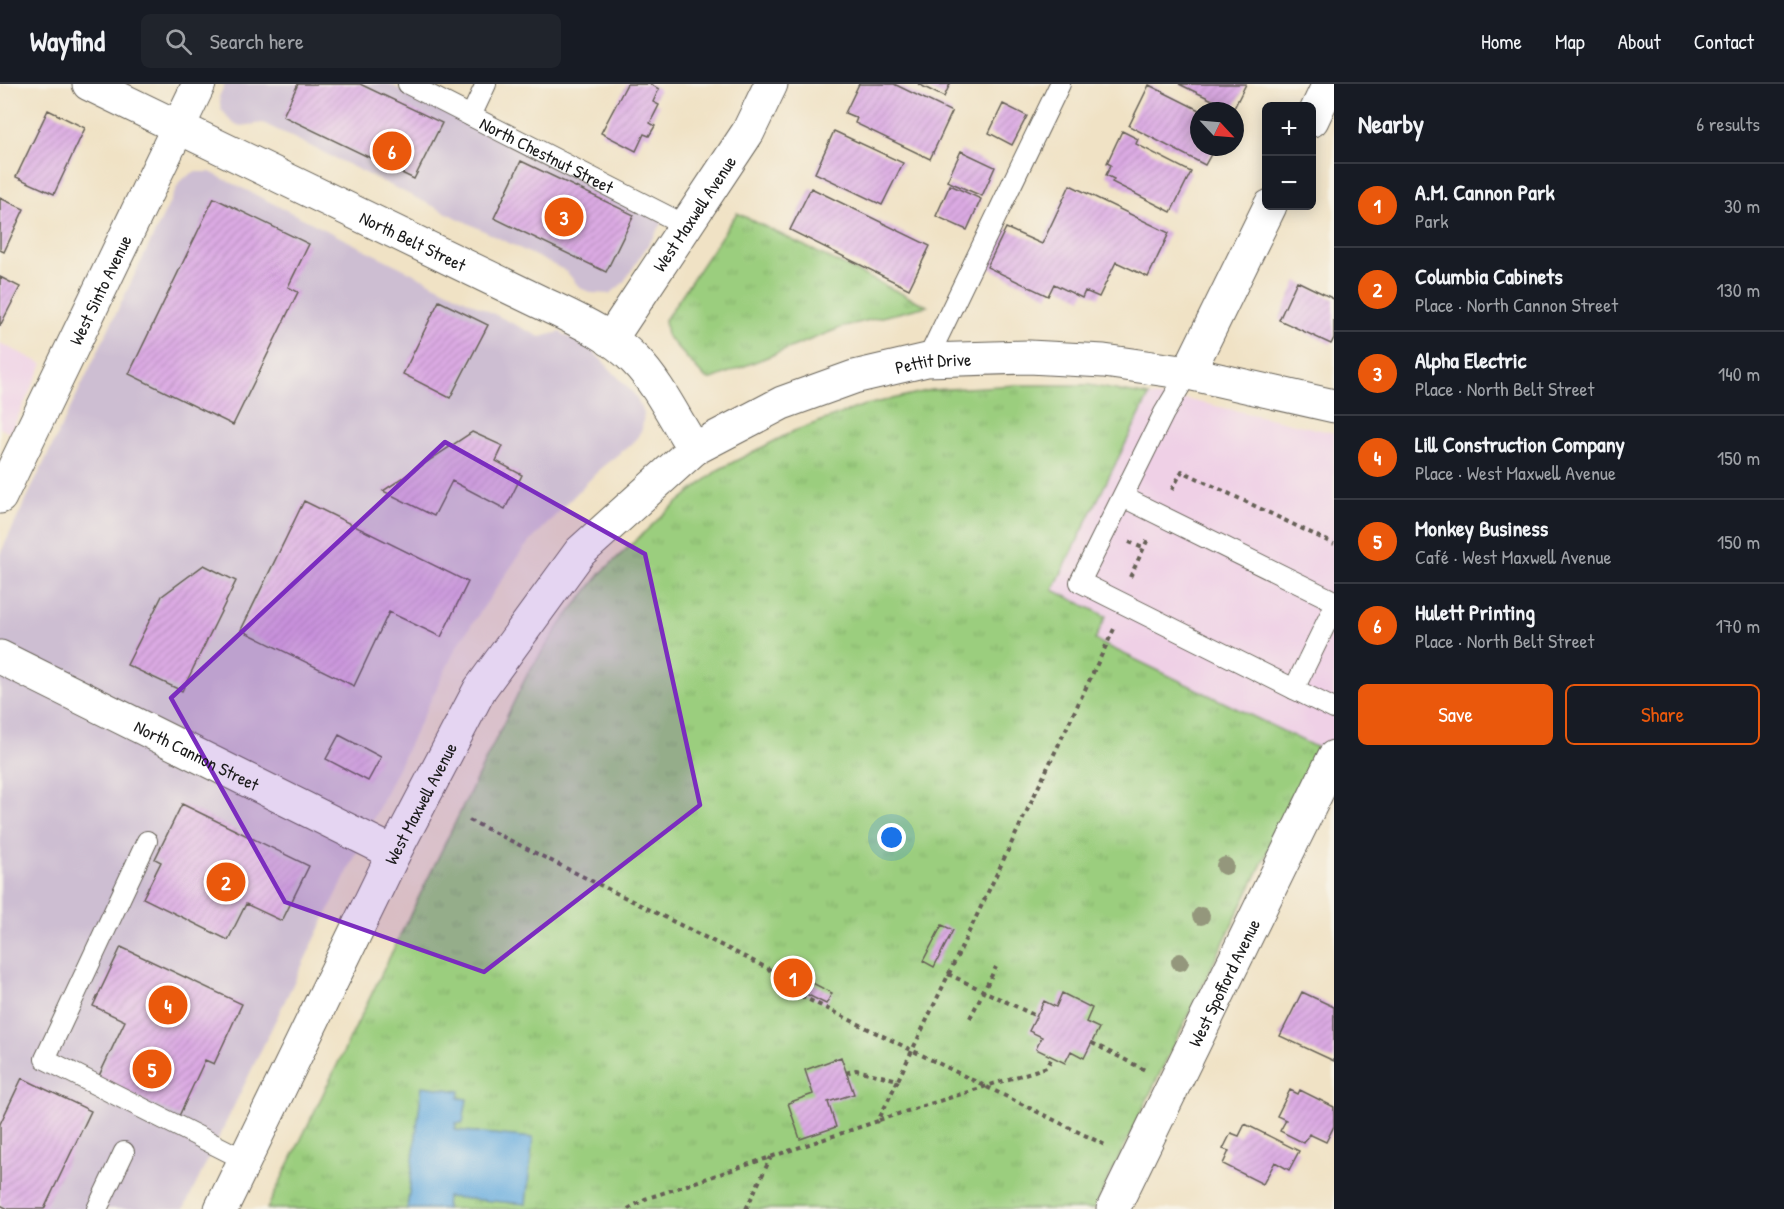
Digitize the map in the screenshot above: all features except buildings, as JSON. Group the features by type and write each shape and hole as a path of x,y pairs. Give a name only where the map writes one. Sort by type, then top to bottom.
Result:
{"street":[{"name":"North Belt Street","path":"89,84 574,319 610,340 636,360 694,449"},
{"name":"West Sinto Avenue","path":"0,497 199,84"},
{"name":"West Maxwell Avenue","path":"610,340 748,132 771,84"},
{"path":"1320,118 1329,84"},
{"path":"1188,373 1268,210"},
{"name":"Pettit Drive","path":"694,449 782,404 854,377 927,360 1040,357 1104,361 1188,373 1334,406"},
{"name":"West Maxwell Avenue","path":"221,1209 394,853 480,689 580,552 694,449"},
{"name":"North Cannon Street","path":"0,657 394,853"},
{"name":"West Spofford Avenue","path":"1122,1206 1334,757"}],"lane":[{"name":"North Chestnut Street","path":"408,84 685,225"},
{"path":"471,116 486,84"},
{"path":"927,360 1060,84"},
{"path":"1188,373 1164,413 1080,582 1334,709"},
{"path":"1122,497 1334,601"},
{"path":"1294,689 1334,607"},
{"path":"147,841 45,1059 245,1160"},
{"path":"97,1209 124,1152"}],"path":[{"path":"878,1121 1125,606 1128,580 1182,471 1334,544"},
{"path":"469,820 769,969 783,987 1110,1148"},
{"path":"970,1018 996,967"},
{"path":"948,974 1036,1017"},
{"path":"1092,1043 1148,1071"},
{"path":"628,1209 645,1199 1047,1067 1052,1057"},
{"path":"846,1073 856,1070 898,1080"},
{"path":"746,1209 771,1157"}],"highlighted area":[{"path":"445,442 645,554 700,805 484,972 285,902 171,698"}],"shaded area":[{"path":"225,84 389,84 663,222 623,283 610,294 592,293 580,288 566,271 263,123 241,126 233,123 221,109 219,97"},
{"path":"194,172 210,172 540,337 560,332 593,351 634,394 644,413 642,429 635,441 602,467 524,548 457,646 184,1209 0,1209 0,554 180,181"},
{"path":"0,343 43,364 10,433 0,428"},
{"path":"1149,396 1189,400 1334,433 1334,756 1095,639 1053,590"}],"green space":[{"path":"737,213 927,306 845,326 712,379 706,379 667,336 665,320"},
{"path":"1018,385 1088,385 1149,396 1053,590 1106,616 1095,640 1318,748 1094,1209 267,1209 528,673 563,621 602,572 666,512 718,470 794,431 862,406 931,390"}],"water":[{"path":"422,1086 460,1091 459,1098 467,1099 463,1123 456,1123 455,1130 533,1138 526,1204 447,1197 446,1209 407,1209"}],"place":[{"name":"Hulett Printing","path":"392,151"},
{"name":"Alpha Electric","path":"564,217"},
{"name":"Columbia Cabinets","path":"226,882"},
{"name":"A.M. Cannon Park","path":"793,978"},
{"name":"Lill Construction Company","path":"168,1005"},
{"name":"Monkey Business","path":"152,1069"}]}
